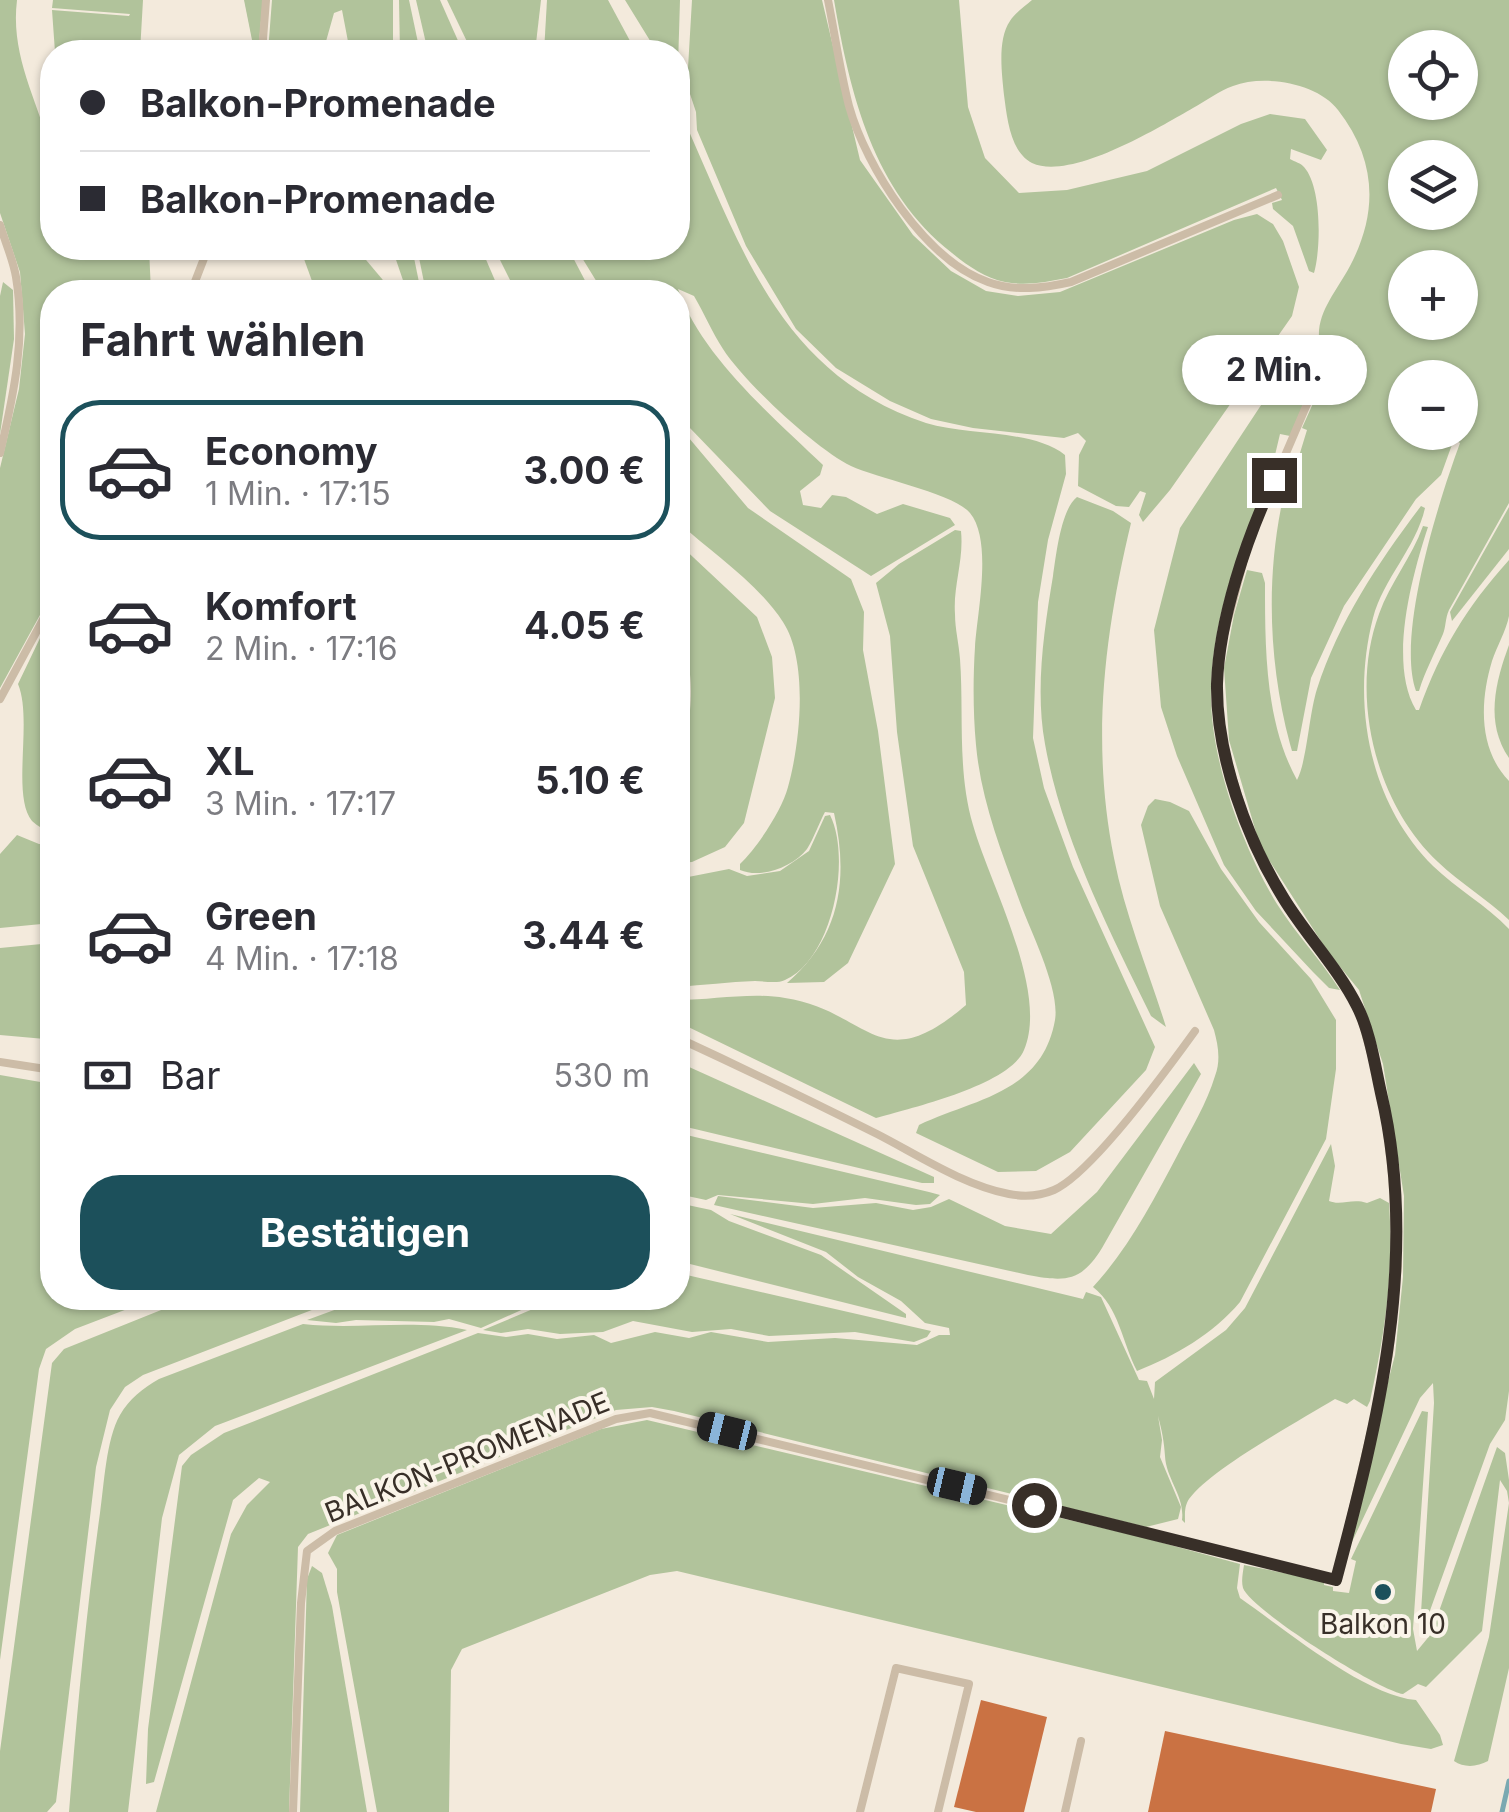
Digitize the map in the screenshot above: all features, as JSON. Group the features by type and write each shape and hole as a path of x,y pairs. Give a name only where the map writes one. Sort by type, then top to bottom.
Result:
{"lane":[{"path":"263,40 266,0"},
{"path":"828,0 850,107 864,148 887,188 924,235 966,271 988,282 1012,288 1048,288 1071,282 1278,196"},
{"path":"0,225 16,275 20,334 15,395 0,452"},
{"name":"BALKON-PROMENADE","path":"294,1812 301,1603 307,1551 335,1530 616,1419 650,1413 1336,1580 1389,1354 1398,1266 1382,1097 1358,1007 1284,900 1254,847 1223,747 1217,688 1220,650 1250,537 1330,353"},
{"path":"0,699 40,625"},
{"path":"690,1043 958,1176 1008,1194 1032,1196 1057,1189 1083,1166 1130,1116 1195,1030"},
{"path":"0,1062 40,1068"},
{"path":"860,1812 896,1668 968,1684 938,1812"},
{"path":"1065,1812 1081,1741"}],"green space":[{"path":"0,0 17,0 21,59 40,119 40,260 150,260 150,280 40,280 40,615 0,688 0,468 19,389 25,334 20,272 0,213"},
{"path":"53,0 143,0 141,40 54,40 52,10 130,14 52,8"},
{"path":"244,0 263,0 259,40 252,40"},
{"path":"272,0 393,0 393,40 348,40 342,10 334,13 326,40 269,40"},
{"path":"399,0 409,0 417,40 400,40"},
{"path":"416,0 440,0 458,40 425,40"},
{"path":"447,0 541,0 536,40 466,40"},
{"path":"547,0 608,0 630,40 545,40"},
{"path":"625,0 680,0 679,40 650,40"},
{"path":"692,0 822,0 860,160 913,235 951,271 986,291 1018,296 1060,292 1257,214 1273,224 1283,241 1299,287 1292,316 1170,490 1143,522 1139,515 1146,493 1140,491 1129,507 1116,506 1078,486 1079,455 1086,441 1078,433 1064,438 931,419 890,401 836,368 796,329 746,246 697,130 690,94"},
{"path":"834,0 959,0 968,107 985,158 1019,193 1067,190 1147,171 1241,124 1270,114 1305,119 1327,150 1321,160 1291,149 1290,159 1303,166 1310,176 1317,203 1319,234 1314,273 1309,271 1293,226 1273,209 1272,203 1282,200 1276,188 1067,278 1013,283 977,271 925,228 902,201 884,170 858,105"},
{"path":"1032,0 1509,0 1509,503 1449,610 1443,634 1416,691 1411,637 1432,532 1458,450 1478,450 1478,360 1388,360 1388,450 1450,450 1441,475 1416,499 1344,606 1311,678 1297,751 1292,751 1276,675 1272,605 1276,535 1291,466 1296,466 1307,430 1302,428 1336,352 1326,348 1323,355 1319,342 1321,319 1350,266 1366,225 1369,186 1360,147 1338,110 1318,93 1290,83 1260,81 1228,88 1137,139 1091,159 1049,167 1032,163 1019,151 1011,133 1004,95 1003,38 1015,15"},
{"path":"690,134 725,213 771,300 800,339 834,373 876,401 926,423 1018,437 1065,455 1066,474 1048,540 1038,602 1033,738 1044,788 1073,867 1155,1047 1146,1070 1070,1152 1036,1171 998,1172 916,1133 919,1125 982,1100 1020,1079 1048,1045 1055,1020 1049,978 987,807 979,766 974,683 982,559 977,525 970,513 949,499 851,466 819,445 733,363 690,294 690,280 596,280 583,260 690,260"},
{"path":"304,260 366,260 383,280 312,280"},
{"path":"396,260 414,260 419,280 403,280"},
{"path":"419,260 486,260 495,280 424,280"},
{"path":"500,260 574,260 585,280 510,280"},
{"path":"3,282 13,290 14,339 0,434 0,296"},
{"path":"690,316 740,384 823,465 820,475 800,491 803,505 821,508 832,495 846,497 877,514 903,504 950,518 955,525 871,576 770,511 690,428"},
{"path":"1302,343 1310,366 1308,390 1290,436 1280,434 1275,455 1279,456 1225,598 1213,658 1212,715 1230,800 1264,881 1340,990 1329,988 1256,911 1224,865 1177,756 1161,707 1154,630 1180,528"},
{"path":"690,439 748,508 851,579 864,612 863,650 895,864 848,963 824,982 787,983 819,946 836,906 840,861 834,813 825,812 807,849 794,861 767,872 740,870 740,864 775,817 785,796 796,749 800,703 791,639 773,608 748,581 690,532"},
{"path":"1077,497 1113,511 1131,523 1108,648 1103,773 1119,879 1166,1027 1151,1016 1089,883 1063,814 1045,744 1041,681 1047,617 1060,534"},
{"path":"1421,506 1425,508 1421,523 1373,618 1364,684 1371,750 1380,782 1411,840 1433,866 1509,929 1509,1391 1505,1420 1490,1444 1423,1630 1420,1629 1433,1383 1420,1398 1351,1544 1346,1543 1395,1355 1403,1277 1404,1196 1383,1064 1359,990 1328,952 1260,846 1229,740 1224,668 1247,570 1262,573 1273,709 1286,758 1297,780 1317,689 1336,640 1375,571"},
{"path":"1509,507 1509,549 1452,621 1450,612"},
{"path":"1423,526 1428,527 1415,570 1403,644 1408,691 1416,710 1456,630 1509,560 1509,616 1492,661 1485,692 1484,724 1492,754 1509,781 1509,920 1446,870 1416,838 1398,810 1374,746 1368,713 1370,645 1379,614"},
{"path":"955,530 961,531 955,604 965,784 973,825 1023,969 1030,1026 1024,1050 1000,1074 958,1093 876,1118 690,1028 690,999 785,998 813,1005 892,1039 912,1038 936,1027 966,1005 964,972 913,846 897,732 890,636 876,583"},
{"path":"690,554 757,617 772,657 775,698 744,823 725,847 690,862 690,706"},
{"path":"40,638 40,826 32,821 23,794 24,717 18,684"},
{"path":"1509,645 1509,758 1497,731 1495,703"},
{"path":"1155,799 1189,811 1221,869 1259,922 1311,979 1336,1020 1336,1069 1326,1139 1240,1302 1193,1343 1137,1371 1109,1304 1093,1287 1129,1240 1159,1189 1203,1106 1218,1058 1214,1030 1160,906 1141,825"},
{"path":"830,815 836,834 838,881 826,931 815,952 801,969 778,982 690,986 690,877 729,869 747,876 780,871 809,851 825,816"},
{"path":"17,835 40,844 40,924 0,928 0,854"},
{"path":"40,944 40,1039 0,1035 0,948"},
{"path":"1194,1063 1201,1074 1102,1248 1087,1268 1071,1277 1028,1275 714,1205 718,1196 813,1208 876,1203 913,1210 949,1199 1005,1226 1051,1234 1097,1192"},
{"path":"690,1067 934,1177 934,1183 690,1128"},
{"path":"0,1075 40,1082 40,1310 125,1310 75,1329 46,1349 39,1369 0,1660"},
{"path":"690,1136 940,1195 930,1204 916,1205 865,1198 813,1204 718,1195 706,1200 690,1197"},
{"path":"1331,1144 1335,1166 1329,1201 1367,1203 1380,1198 1389,1203 1387,1303 1370,1401 1367,1407 1354,1399 1347,1404 1335,1399 1216,1473 1189,1499 1185,1523 1181,1503 1166,1464 1158,1416 1160,1457 1181,1507 1178,1519 1146,1527 674,1411 652,1407 616,1410 308,1534 298,1547 289,1812 156,1812 231,1534 247,1505 270,1482 259,1478 233,1500 154,1782 146,1784 148,1729 182,1466 191,1455 224,1433 478,1333 557,1339 594,1335 611,1343 655,1332 689,1338 711,1332 768,1342 835,1338 917,1345 939,1335 950,1335 949,1328 925,1323 901,1301 858,1277 826,1252 730,1214 1083,1299 1086,1292 1101,1297 1139,1380 1147,1381 1154,1399 1155,1382 1226,1330 1245,1308"},
{"path":"690,1206 711,1210 729,1221 821,1255 906,1314 906,1318 690,1264"},
{"path":"690,1276 931,1331 914,1342 855,1332 769,1336 731,1329 692,1332 633,1321 603,1332 483,1330 530,1310 690,1310"},
{"path":"161,1310 312,1310 143,1375 125,1387 110,1410 96,1467 56,1802 47,1812 0,1812 0,1751 52,1363 64,1349"},
{"path":"334,1310 521,1310 481,1328 449,1319 336,1323 307,1320"},
{"path":"303,1324 426,1325 467,1330 215,1426 179,1455 162,1518 128,1812 69,1812 104,1476 120,1415 137,1394 159,1379"},
{"path":"1422,1411 1428,1412 1413,1629 1417,1651 1431,1634 1497,1447 1505,1453 1509,1503 1500,1480 1482,1631 1426,1687 1418,1684 1403,1694 1369,1679 1291,1630 1251,1599 1242,1579 1244,1565 1324,1581 1333,1591 1349,1593 1356,1561 1351,1559"},
{"path":"647,1420 1240,1564 1240,1598 1349,1674 1416,1700 1443,1745 1431,1749 1401,1744 677,1571 650,1575 462,1649 451,1670 449,1812 377,1812 337,1592 337,1569 328,1553 337,1535 601,1429"},
{"path":"1509,1503 1509,1668 1488,1761 1466,1766 1454,1761 1489,1637"},
{"path":"312,1566 322,1573 332,1606 367,1812 300,1812 307,1579"}],"building":[{"path":"981,1700 1047,1717 1024,1812 976,1812 954,1807"},
{"path":"1165,1731 1436,1789 1431,1812 1148,1812"}],"waterway":[{"path":"1502,1812 1509,1781"}],"place":[{"name":"Balkon 10","path":"1383,1592"}],"route":[{"path":"1034,1505 1336,1580 1372,1427 1389,1354 1398,1266 1382,1097 1358,1007 1284,900 1254,847 1223,747 1217,688 1220,650 1250,537 1274,480"}]}
